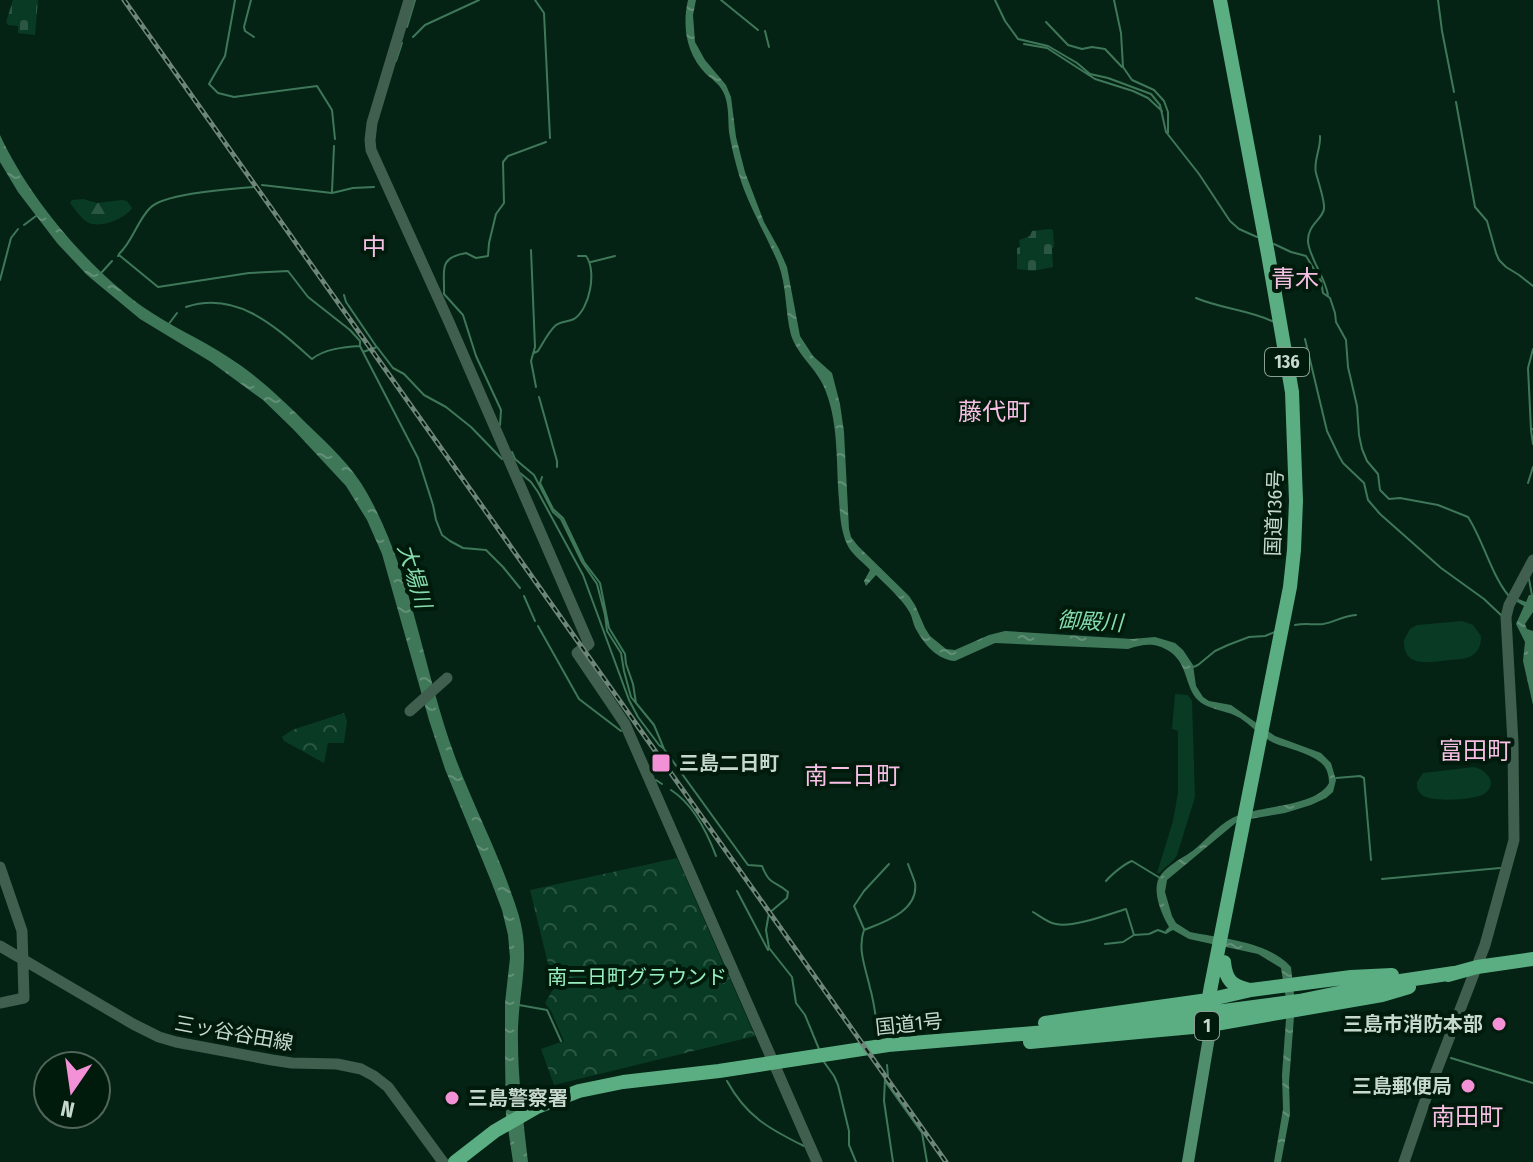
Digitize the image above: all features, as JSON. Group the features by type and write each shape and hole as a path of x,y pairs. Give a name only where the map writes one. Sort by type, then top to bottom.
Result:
{"highway":[{"name":"国道136号","path":"1220,0 1284,343 1295,435 1294,550 1265,734"},
{"name":"国道136号","path":"1208,1025 1296,587 1303,481 1303,434 1295,364 1226,0"},
{"name":"国道136号","path":"1212,1000 1224,962 1249,816"},
{"name":"国道1号","path":"1387,983 1413,974 1533,951"},
{"name":"1","path":"954,1039 980,1043 1051,1042 1208,1025 1382,995 1479,962 1533,959"},
{"path":"1224,962 1230,981 1238,988 1251,990"},
{"name":"国道1号","path":"455,1162 495,1131 537,1107 579,1091 623,1082 888,1045 1094,1028 1299,1001 1454,973"},
{"name":"1","path":"995,1036 1005,1030 1212,1000 1251,990 1351,977 1413,974"}],"main road":[{"path":"1188,1162 1208,1025"}],"street":[{"path":"409,0 372,123 371,150 589,644 577,653 625,724 817,1162"},
{"path":"1404,1162 1489,933 1514,840 1513,743 1506,617 1509,605 1533,560"},
{"path":"410,711 447,678"},
{"path":"0,867 22,931 24,961 24,998 0,1003"},
{"name":"三ッ谷谷田線","path":"0,946 159,1037 286,1062 337,1064 361,1069 388,1087 443,1162"}],"green space":[{"path":"13,0 38,0 35,35 18,33 18,26 6,22"},
{"path":"83,199 97,203 122,200 132,208 118,219 94,224 83,219 70,203"},
{"path":"1053,230 1053,267 1033,271 1017,269 1019,240 1030,236 1032,231"},
{"path":"1462,621 1473,625 1481,636 1479,648 1471,656 1419,662 1408,656 1404,640 1410,629 1417,625"},
{"path":"1175,694 1188,695 1192,701 1195,797 1177,855 1157,873 1178,793 1178,731 1172,729"},
{"path":"344,713 347,721 344,743 328,743 324,763 282,737 292,730"},
{"path":"1474,767 1490,778 1491,786 1484,794 1452,800 1433,799 1425,797 1418,790 1417,782 1423,773"},
{"name":"南二日町グラウンド","path":"677,858 755,1036 554,1085 541,1049 564,1041 545,1003 554,988 530,890"}],"water":[{"path":"688,0 696,0 693,15 695,42 731,97 736,137 745,172 764,222 787,267 800,336 813,356 832,373 844,432 851,537 909,596 930,636 946,649 955,650 1005,631 1132,639 1155,637 1175,643 1193,665 1196,686 1203,697 1231,705 1275,736 1321,753 1331,763 1336,780 1333,792 1326,798 1285,813 1238,821 1167,880 1165,892 1176,923 1190,932 1257,946 1281,958 1291,967 1295,1004 1289,1082 1290,1114 1281,1162 1274,1162 1283,1109 1287,1005 1281,968 1258,954 1189,939 1173,930 1167,933 1165,931 1169,927 1159,905 1157,886 1165,871 1233,818 1301,801 1323,791 1329,783 1326,769 1309,756 1269,741 1240,718 1198,700 1176,657 1159,646 1128,649 995,643 955,661 949,660 928,646 907,608 876,575 866,586 864,581 870,570 849,548 843,531 830,405 823,384 791,335 781,272 737,168 725,96 699,66 690,49 685,20"},
{"path":"0,135 43,207 101,272 143,307 218,350 259,380 340,457 367,493 382,523 406,588 454,754 502,868 521,923 524,959 518,1062 528,1162 513,1162 506,1115 505,1003 510,958 502,910 445,769 382,554 367,520 346,486 263,400 211,362 140,319 87,275 57,243 18,192 0,162"},
{"path":"1529,595 1533,595 1533,612 1525,624 1527,629 1533,631 1533,705 1523,661 1525,642 1516,624 1524,606 1516,598 1526,602"}],"waterway":[{"path":"235,0 225,56 209,84 218,93 234,97 317,86 332,110 335,139"},
{"path":"251,0 244,27 254,37"},
{"path":"407,27 415,0"},
{"path":"413,37 425,25 479,0"},
{"path":"535,0 544,13 550,138"},
{"path":"721,0 758,30"},
{"path":"995,0 1018,39 1048,46 1090,74 1151,94 1160,105 1166,132 1230,221 1257,237"},
{"path":"1114,0 1121,33 1123,67 1132,80 1154,90 1164,101 1168,112 1168,133"},
{"path":"1438,0 1454,92"},
{"path":"1046,22 1068,45 1082,49 1105,49 1122,67"},
{"path":"765,31 769,47"},
{"path":"396,61 402,43"},
{"path":"1024,44 1047,48 1095,79 1148,98 1162,111"},
{"path":"1456,102 1475,207 1487,221 1499,260 1533,286"},
{"path":"1320,136 1315,169 1324,209 1310,231 1308,242 1328,295"},
{"path":"500,425 501,410 476,356 463,315 444,294 444,267 450,258 457,255 488,256 496,214 504,203 503,162 508,156 546,142"},
{"path":"332,192 334,146"},
{"path":"262,185 332,193 374,187"},
{"path":"119,254 146,213 158,203 199,193 253,187"},
{"path":"24,225 36,216"},
{"path":"0,280 11,238 18,229"},
{"path":"1274,244 1306,256 1321,281 1323,293 1330,298 1336,322 1346,340 1362,449 1378,474 1380,490 1389,499 1438,505 1468,517 1508,595"},
{"path":"531,250 535,347 531,361 536,387"},
{"path":"118,256 158,287 249,273 288,271 308,297 350,330 360,345"},
{"path":"534,353 556,325 574,319 584,307 590,289 591,270 586,256 578,256"},
{"path":"591,262 615,256"},
{"path":"102,272 112,261"},
{"path":"344,295 376,346"},
{"path":"1196,298 1274,322"},
{"path":"186,307 222,303 239,308 270,324 312,359 341,348 360,346 363,352 377,347 393,368 404,374 424,395 446,407 471,427 502,459"},
{"path":"168,325 177,313"},
{"path":"1305,339 1327,431 1343,463 1364,483 1368,500 1441,568 1502,616"},
{"path":"1531,430 1528,368 1533,349"},
{"path":"363,352 418,458 442,535 463,548 486,550 520,588"},
{"path":"539,397 557,467"},
{"path":"1533,429 1533,444"},
{"path":"512,452 515,459 534,475 597,584 607,631 621,653 631,697 635,702"},
{"path":"1528,483 1533,467"},
{"path":"520,473 538,492 583,575 629,700 638,717 663,748"},
{"path":"542,477 540,483 553,509 563,518 584,562 600,583 609,628 625,654 636,703 654,725 664,749 748,865 762,866 770,880 788,892 787,898 769,913 766,930 769,948 792,977 796,1003 805,1015 819,1049"},
{"path":"1529,579 1533,601"},
{"path":"524,596 535,621"},
{"path":"1295,625 1323,624 1356,615"},
{"path":"538,626 579,699 621,731"},
{"path":"1191,668 1228,645 1275,632"},
{"path":"1336,778 1364,778 1371,860"},
{"path":"656,780 662,784"},
{"path":"671,790 698,819 716,856"},
{"path":"1106,881 1132,861 1160,878"},
{"path":"864,929 854,906 889,864"},
{"path":"878,1028 863,959 862,937 864,930 898,914 912,901 915,883 908,864"},
{"path":"1382,879 1500,868"},
{"path":"737,891 768,950"},
{"path":"1033,912 1050,922 1063,925 1126,909 1134,935 1169,931"},
{"path":"1105,944 1123,942 1134,935"},
{"path":"519,1005 547,1010 561,1041"},
{"path":"1451,1058 1533,1083"},
{"path":"824,1062 838,1085 849,1131 849,1145 856,1162"},
{"path":"887,1065 888,1076"},
{"path":"885,1078 884,1101 893,1162"},
{"path":"727,1081 750,1112 780,1134 804,1146"},
{"path":"885,1081 922,1133 927,1162"}],"railway":[{"path":"124,0 946,1162"}],"place":[{"name":"三島二日町","path":"661,763"},
{"name":"三島市消防本部","path":"1499,1024"},
{"name":"三島郵便局","path":"1468,1086"},
{"name":"三島警察署","path":"452,1098"}],"district":[{"name":"中","path":"374,247"},
{"name":"青木","path":"1295,279"},
{"name":"藤代町","path":"994,412"},
{"name":"富田町","path":"1475,751"},
{"name":"南二日町","path":"852,776"},
{"name":"南田町","path":"1467,1117"}],"water label":[{"name":"大場川","path":"415,576"},
{"name":"御殿川","path":"1090,621"}]}
